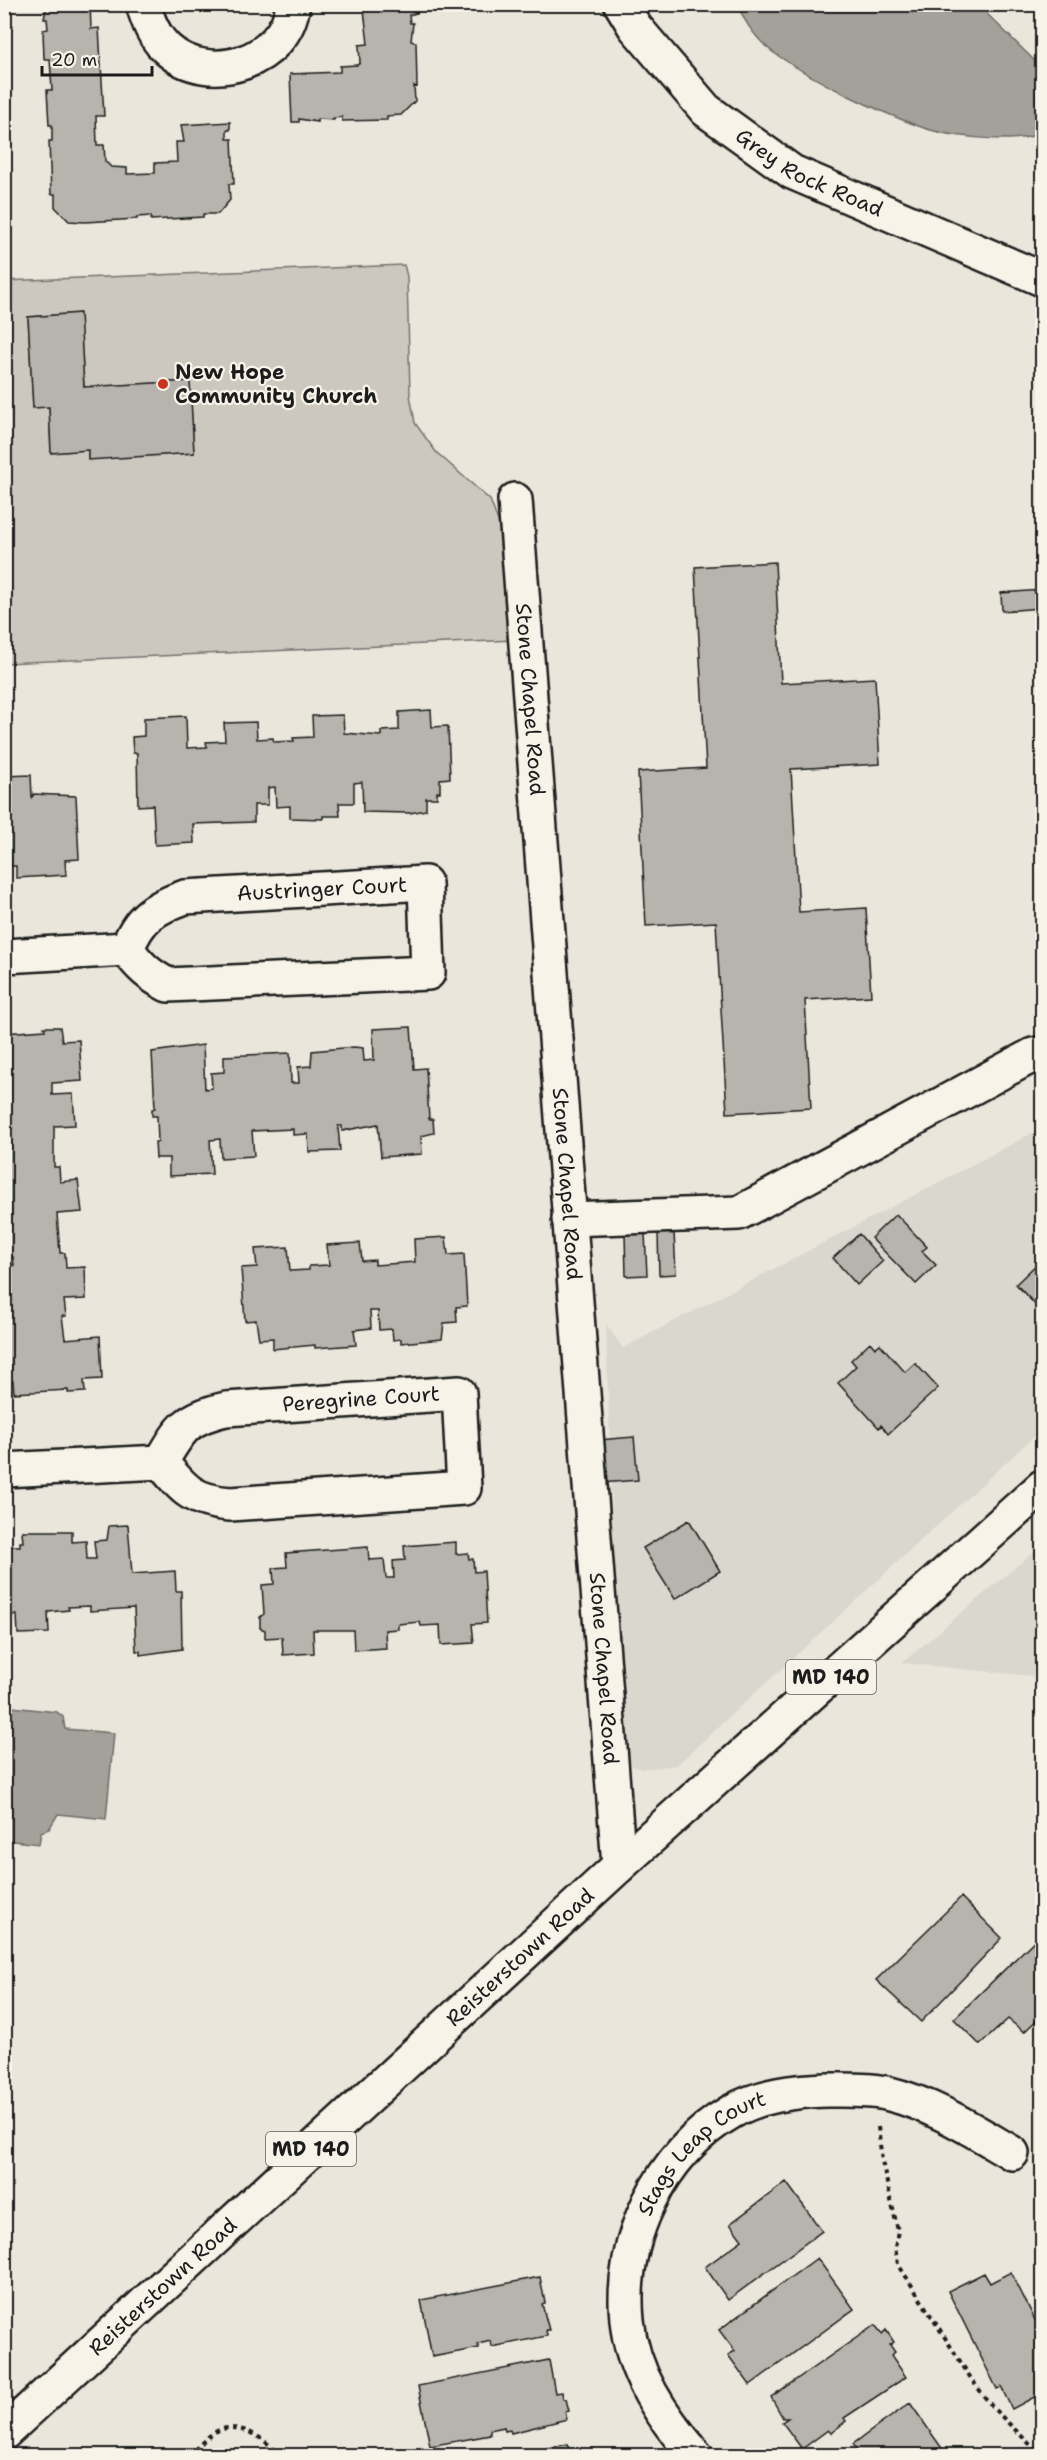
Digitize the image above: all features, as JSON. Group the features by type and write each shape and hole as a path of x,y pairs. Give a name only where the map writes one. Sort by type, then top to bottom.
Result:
{"street":[{"path":"143,4 150,27 167,49 188,62 205,67 226,68 259,57 281,36 292,13 293,4"},
{"name":"Grey Rock Road","path":"621,4 642,36 706,110 792,172 1042,279"},
{"name":"Stone Chapel Road","path":"515,500 619,1866"},
{"name":"Austringer Court","path":"424,883 428,973 168,985 145,970 127,949 135,929 149,913 185,897 424,883"},
{"path":"4,956 127,949"},
{"path":"568,1219 739,1213 1033,1055 1042,1053"},
{"name":"Peregrine Court","path":"459,1393 464,1488 207,1502 184,1490 161,1462 178,1432 199,1415 217,1411 459,1393"},
{"path":"4,1470 161,1462"},
{"name":"Reisterstown Road","path":"4,2433 619,1866 1042,1487"},
{"name":"Stags Leap Court","path":"696,2456 674,2430 648,2391 634,2356 627,2321 626,2280 635,2237 646,2205 669,2171 699,2136 731,2112 767,2097 806,2091 850,2090 885,2093 935,2109 1012,2153"}],"path":[{"path":"885,2093 878,2126 882,2161 898,2230 895,2248 898,2264 986,2399 1042,2454"},
{"path":"188,2456 217,2431 232,2429 267,2440 277,2456"}],"shaded area":[{"path":"738,5 978,5 1042,68 1042,132 1031,136 1000,139 947,134 921,127 885,112 846,95 777,55 753,33"},
{"path":"404,265 407,276 410,395 415,423 436,452 490,500 501,529 514,640 5,663 4,281","holes":["79,313 84,387 189,381 194,453 88,459 88,450 51,453 49,407 33,407 28,317"]},
{"path":"1042,1128 1042,1429 677,1765 641,1769 625,1763 619,1743 606,1324 623,1348"},
{"path":"1042,1545 1042,1677 902,1663"},
{"path":"12,1707 57,1712 63,1717 65,1729 114,1733 106,1819 58,1814 49,1829 41,1832 39,1844 5,1840 5,1709"}],"building":[{"path":"47,4 90,4 91,29 99,28 104,116 96,116 97,145 104,145 105,161 111,167 127,168 127,174 155,173 155,163 177,162 176,142 184,142 181,125 230,122 227,139 232,139 234,184 229,184 230,200 218,214 203,214 203,217 151,220 151,216 85,222 69,221 55,207 55,194 51,194 49,141 52,141 52,125 49,125 47,90 52,90 50,59 44,59 43,30 48,29 47,19 44,19"},
{"path":"368,4 417,5 417,13 409,15 410,23 413,23 411,41 416,42 415,101 401,115 387,116 387,120 342,121 342,117 334,118 334,120 317,119 317,122 299,119 299,122 292,122 290,74 340,72 340,66 360,63 359,45 368,44 364,10 368,10"},
{"name":"New Hope Community Church","path":"80,313 84,387 190,381 194,453 88,460 88,450 51,453 49,407 33,408 28,317"},
{"path":"775,562 781,683 875,678 880,764 791,769 799,912 866,908 871,996 805,1000 811,1108 727,1113 716,922 646,926 638,772 706,768 695,567"},
{"path":"1040,590 1041,608 1002,611 1001,593"},
{"path":"431,710 432,727 448,726 450,778 440,779 440,792 437,792 437,798 426,798 426,810 410,813 363,812 362,782 354,783 354,803 339,803 340,816 323,816 323,819 290,818 290,806 276,807 275,787 268,788 268,805 254,805 254,822 193,824 194,843 155,845 153,805 138,806 137,753 133,753 132,737 144,736 144,718 186,716 187,748 207,747 206,742 225,741 224,723 256,722 257,739 273,738 274,742 294,741 293,738 313,737 312,716 343,715 344,733 381,736 381,731 399,730 399,712"},
{"path":"31,775 32,797 34,794 76,796 79,859 65,860 66,875 16,878 16,866 4,866 4,776"},
{"path":"44,1027 60,1027 62,1041 79,1040 82,1081 52,1083 52,1095 73,1094 75,1125 54,1126 54,1167 59,1167 60,1182 78,1180 82,1212 57,1214 60,1253 65,1253 66,1268 85,1267 86,1299 64,1300 66,1316 62,1316 65,1339 100,1336 102,1379 84,1380 85,1392 68,1393 68,1390 14,1393 13,1381 4,1381 4,1266 14,1265 13,1257 4,1257 4,1179 7,1179 7,1170 4,1171 4,1033 45,1030"},
{"path":"411,1027 414,1069 426,1068 429,1119 433,1119 434,1133 421,1136 422,1154 381,1157 378,1124 342,1131 342,1126 338,1126 340,1151 309,1152 308,1134 293,1135 293,1129 252,1131 254,1156 221,1158 220,1139 210,1140 212,1174 169,1176 169,1158 156,1158 155,1142 158,1142 157,1116 152,1116 152,1109 155,1108 152,1052 203,1045 205,1089 212,1088 211,1073 224,1072 224,1056 290,1053 291,1083 299,1083 298,1067 311,1066 312,1051 363,1048 364,1061 374,1060 373,1029"},
{"path":"896,1214 927,1247 922,1251 936,1265 916,1284 871,1238"},
{"path":"674,1232 676,1274 659,1275 658,1233"},
{"path":"645,1233 647,1275 626,1276 625,1234"},
{"path":"859,1234 883,1261 857,1285 833,1258"},
{"path":"446,1237 448,1255 464,1254 467,1306 456,1307 457,1322 444,1323 442,1339 401,1343 401,1339 393,1340 392,1329 379,1330 378,1311 370,1311 371,1328 354,1330 356,1345 315,1348 315,1345 273,1349 273,1338 259,1339 256,1320 245,1321 241,1268 257,1267 255,1249 288,1247 290,1271 309,1270 309,1266 329,1265 327,1245 360,1243 362,1261 375,1260 375,1265 415,1262 414,1239"},
{"path":"1042,1259 1042,1312 1016,1284"},
{"path":"870,1342 875,1348 880,1344 905,1372 915,1363 938,1388 888,1434 881,1425 879,1428 838,1383 856,1366 851,1360"},
{"path":"634,1437 638,1480 601,1483 598,1440"},
{"path":"689,1520 720,1571 675,1599 643,1548"},
{"path":"128,1525 132,1574 175,1571 176,1591 181,1591 182,1649 140,1655 140,1651 136,1651 134,1608 90,1611 90,1606 68,1607 69,1610 48,1612 49,1633 18,1634 17,1615 4,1616 4,1565 8,1565 7,1546 20,1546 20,1542 23,1542 22,1531 72,1531 72,1542 86,1541 87,1559 96,1559 94,1541 107,1540 109,1526"},
{"path":"456,1542 456,1554 468,1553 469,1559 473,1559 474,1572 484,1571 487,1623 472,1624 474,1643 441,1645 440,1625 421,1626 420,1622 398,1624 398,1629 385,1630 386,1648 354,1650 353,1630 313,1630 314,1653 283,1655 282,1637 265,1638 265,1630 260,1628 260,1617 264,1614 262,1585 274,1584 273,1568 287,1567 286,1553 368,1547 369,1560 384,1559 386,1578 394,1578 393,1561 405,1560 404,1546"},
{"path":"961,1897 1002,1938 921,2022 876,1980"},
{"path":"1039,1936 1042,1940 1042,2015 1024,2032 1008,2019 980,2045 954,2019"},
{"path":"786,2182 822,2231 728,2300 705,2267 742,2240 730,2224"},
{"path":"817,2258 854,2309 750,2385 728,2355 735,2351 719,2330"},
{"path":"1011,2272 1042,2334 1042,2393 1012,2409 1001,2387 997,2389 948,2291 984,2273 990,2283"},
{"path":"540,2277 545,2303 542,2304 549,2330 546,2330 547,2336 492,2347 491,2341 478,2344 479,2348 432,2357 421,2300"},
{"path":"875,2325 882,2334 886,2330 894,2342 890,2345 895,2352 891,2355 906,2377 844,2418 846,2421 831,2433 828,2430 802,2449 782,2422 788,2418 783,2418 771,2397"},
{"path":"549,2360 555,2393 562,2392 563,2399 566,2399 569,2411 565,2412 567,2419 511,2433 510,2430 505,2431 504,2427 490,2430 490,2435 430,2446 418,2386"},
{"path":"910,2403 946,2454 861,2456 853,2444"},
{"path":"568,2444 570,2456 509,2456"}],"place":[{"name":"New Hope Community Church","path":"163,384"}]}
